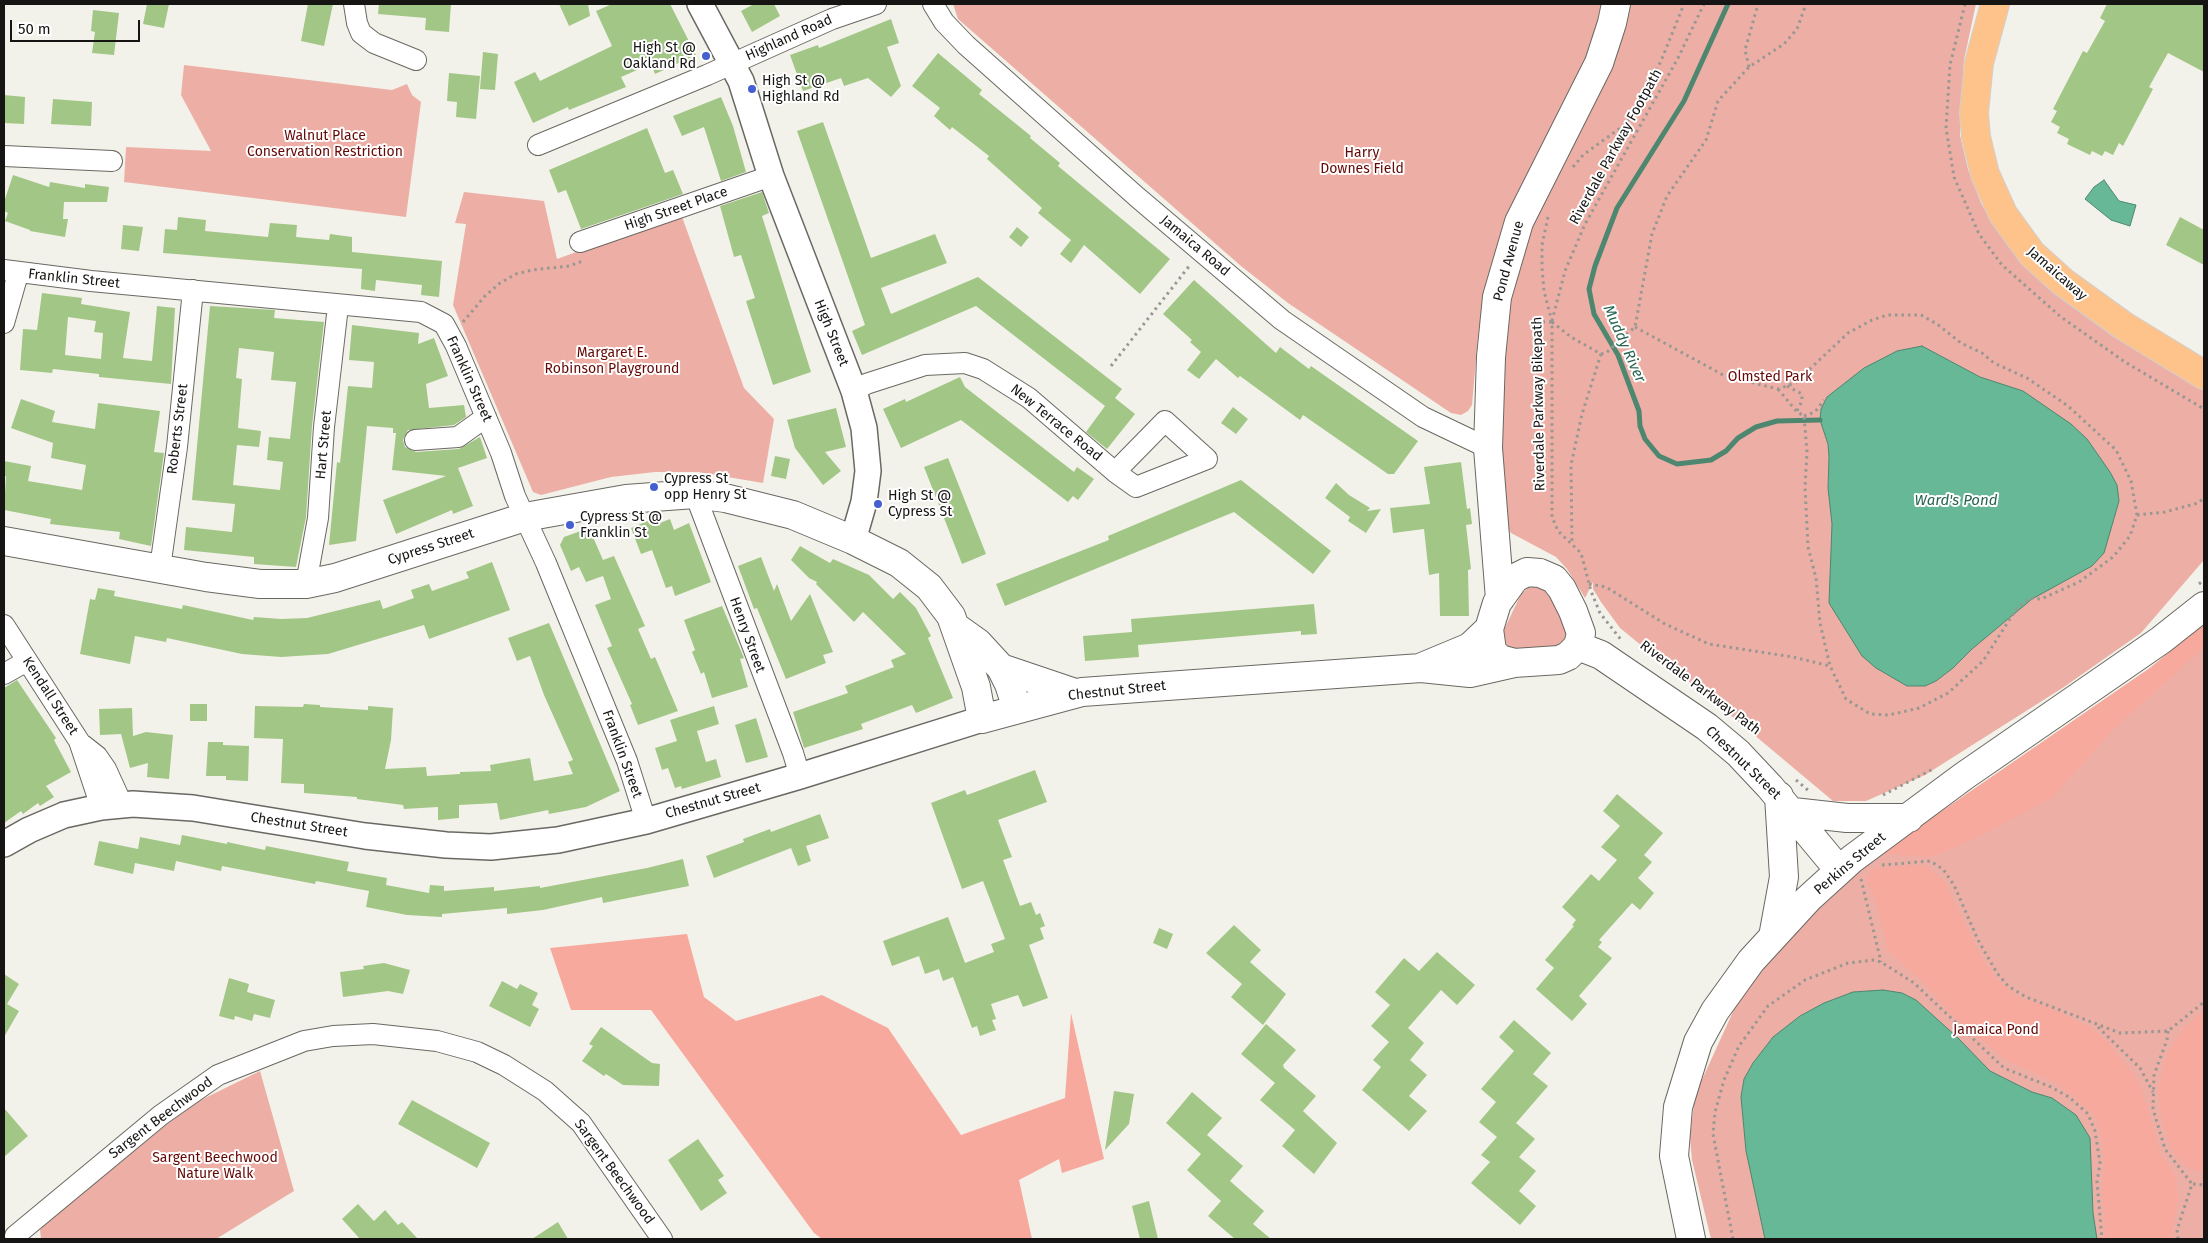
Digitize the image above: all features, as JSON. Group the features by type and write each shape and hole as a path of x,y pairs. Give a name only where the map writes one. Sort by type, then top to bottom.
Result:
{"highway":[{"name":"Jamaicaway","path":"1995,4 1979,63 1974,113 1976,137 1983,167 2003,214 2032,254 2063,282 2109,317 2204,375"}],"main road":[{"name":"Pond Avenue","path":"1500,599 1488,448 1497,297 1525,207 1598,63 1612,23 1616,4"},
{"name":"Cypress Street","path":"4,541 260,584 306,584 335,578 525,517 626,499 695,494 725,498 793,515 853,540"},
{"path":"1495,530 1519,560 1534,572 1554,579 1562,589 1578,623 1580,633 1578,646 1568,656 1559,660 1514,663 1500,659 1492,651 1489,629 1500,599 1515,578 1522,574 1534,572"},
{"path":"853,540 899,563 929,587 951,616 976,687 982,719"},
{"name":"Perkins Street","path":"1691,1239 1674,1156 1678,1108 1686,1075 1698,1042 1716,1011 1751,961 1773,937 1909,818 1964,776 2161,640 2200,596"},
{"path":"956,628 978,643 1001,668 1009,684 1017,709"},
{"name":"Chestnut Street","path":"1421,668 1470,647 1489,629"},
{"name":"Chestnut Street","path":"1578,646 1601,655 1707,727 1788,795 1849,872"},
{"name":"Chestnut Street","path":"982,719 1075,693 1421,668 1470,673 1514,663"},
{"path":"1001,668 1075,693"},
{"path":"1773,937 1784,876 1788,795 1856,819 1909,818"}],"street":[{"path":"354,4 357,23 361,33 374,43 416,60"},
{"name":"High Street","path":"700,4 741,81 771,176 854,391 864,428 868,471 864,502 853,540"},
{"name":"Highland Road","path":"538,145 732,64 832,19 876,4"},
{"name":"Jamaica Road","path":"933,4 944,22 966,45 1137,196 1282,320 1423,417 1488,448"},
{"path":"4,156 112,162"},
{"name":"High Street Place","path":"583,251 771,176"},
{"path":"4,323 11,272"},
{"name":"Franklin Street","path":"11,272 338,306 421,312 444,324 456,346 486,417 515,496 546,563 627,761 646,821"},
{"name":"Roberts Street","path":"160,568 177,447 193,290"},
{"name":"Hart Street","path":"306,584 318,518 324,427 338,306"},
{"name":"New Terrace Road","path":"854,391 866,384 925,365 965,363 982,369 1029,398 1115,472"},
{"path":"415,440 458,436 486,417"},
{"name":"Henry Street","path":"695,494 764,682 794,753 800,776"},
{"name":"Kendall Street","path":"4,625 80,743 112,806"},
{"path":"4,674 27,661"},
{"name":"Chestnut Street","path":"4,844 51,820 112,806 193,808 365,836 446,845 491,847 558,840 646,821 800,776 982,719"},
{"name":"Sargent Beechwood","path":"13,1235 161,1115 218,1075 304,1041 333,1036 373,1034 437,1041 476,1052 504,1064 545,1091 580,1123 662,1239"}],"path":[{"path":"1571,169 1583,155 1623,126 1630,118 1661,61 1684,4"},
{"name":"Riverdale Parkway Footpath","path":"1552,322 1565,271 1585,224 1678,58 1704,4"},
{"path":"1749,67 1746,50 1758,4"},
{"path":"1536,322 1552,322 1571,338 1601,354 1606,353 1635,327 1652,234 1668,196 1706,140 1718,101 1749,67 1784,44 1797,29 1806,4"},
{"name":"Riverdale Parkway Bikepath","path":"1549,215 1542,245 1542,268 1544,291 1552,322 1552,517 1558,531 1572,542"},
{"path":"459,328 485,296 500,283 516,274 532,270 569,266 583,251"},
{"path":"1110,366 1192,263"},
{"path":"1635,327 1725,376 1778,389 1795,383 1848,333 1872,320 1887,315 1921,315 1937,324 1961,344 1982,353 1994,363 2027,378 2094,428 2116,450 2131,481 2137,515 2130,536 2112,556 2079,582 2041,599 2030,598 2017,608 1983,660 1948,693 1919,708 1888,715 1870,714 1846,699 1830,666 1820,624 1816,578 1808,548 1805,487 1807,452 1804,416"},
{"path":"1572,542 1571,466 1582,414 1601,360 1601,354"},
{"path":"1787,386 1802,394 1802,401 1797,412"},
{"path":"1778,389 1797,412 1804,416 1815,412 1824,400"},
{"path":"2137,515 2165,512 2198,503 2204,498"},
{"name":"Riverdale Parkway Path","path":"1572,542 1584,558 1589,584 1606,622 1627,646"},
{"path":"2200,596 2204,580"},
{"path":"1589,584 1606,587 1666,624 1709,644 1793,657 1830,666"},
{"path":"1877,798 1942,764"},
{"path":"1788,795 1814,796"},
{"path":"1890,864 1930,861 1936,864 1954,884 1978,940 1997,973 2008,986 2026,997 2120,1033 2168,1031 2204,1002"},
{"path":"1849,872 1881,962"},
{"path":"1733,1239 1713,1134 1715,1112 1722,1088 1739,1046 1768,1006 1805,980 1848,964 1874,960 1881,962 1914,983 2004,1068 2057,1090 2069,1097 2088,1114 2095,1131 2100,1163 2097,1182 2102,1239"},
{"path":"2095,1025 2140,1068 2153,1093"},
{"path":"2168,1031 2167,1040 2154,1075 2152,1108 2165,1149 2192,1184 2204,1185"},
{"path":"2178,1239 2177,1230 2192,1184"}],"green space":[{"name":"Harry Downes Field","path":"953,4 1607,4 1602,27 1527,175 1501,235 1484,292 1472,405 1468,411 1461,415 1451,413 1288,303 1241,266 958,19"},
{"name":"Olmsted Park","path":"1625,4 1976,4 1964,60 1960,135 1968,169 1981,203 1996,229 2018,259 2049,287 2204,389 2204,560 2141,633 2064,687 1925,775 1866,801 1833,801 1697,687 1670,669 1620,628 1593,589 1593,582 1585,598 1567,569 1556,557 1511,533 1506,526 1499,402 1513,262"},
{"name":"Walnut Place Conservation Restriction","path":"184,65 392,90 407,84 412,95 421,102 406,217 124,182 126,147 211,151 181,95"},
{"name":"Margaret E. Robinson Playground","path":"464,192 544,201 557,259 681,214 744,388 774,419 763,483 698,472 655,472 611,477 541,495 533,492 453,305 466,224 455,223"},
{"path":"1532,585 1549,589 1569,630 1566,642 1557,649 1510,651 1505,646 1503,632 1521,594"},
{"name":"Jamaica Pond","path":"2204,624 2204,1239 1711,1239 1692,1160 1690,1137 1695,1095 1737,1003 1793,930 1881,853 2150,668"},
{"path":"2204,624 2204,647 2113,730 2053,797 1984,834 1937,855 1927,857 1881,853 2150,668"},
{"path":"1909,865 1926,866 1945,882 1980,955 1996,978 2019,998 2044,1005 2089,1027 2107,1041 2132,1073 2142,1089 2161,1154 2176,1178 2178,1197 2173,1239 2106,1239 2102,1190 2103,1147 2097,1121 2090,1111 2057,1083 2006,1060 1954,1017 1922,981 1887,950 1875,898 1866,879 1871,869"},
{"path":"687,934 704,997 736,1021 822,995 888,1028 961,1135 1065,1098 1071,1013 1104,1159 1062,1173 1059,1159 1019,1180 1032,1239 822,1239 814,1233 651,1010 571,1010 550,948"},
{"path":"2204,1011 2204,1173 2189,1168 2173,1153 2161,1117 2158,1088 2167,1053 2185,1027"},
{"name":"Sargent Beechwood Nature Walk","path":"260,1071 294,1191 216,1239 41,1239 40,1230 44,1225 166,1125 199,1101"}],"water":[{"path":"2104,180 2119,201 2136,205 2130,226 2111,220 2085,199 2094,187"},
{"name":"Ward's Pond","path":"1922,346 1980,377 2023,391 2071,424 2087,439 2110,472 2117,485 2119,501 2104,553 2092,566 2032,599 1936,681 1925,686 1907,686 1876,668 1862,656 1829,603 1832,524 1828,488 1829,457 1828,444 1820,420 1821,409 1827,397 1864,368 1897,351"},
{"name":"Jamaica Pond","path":"1883,990 1902,993 1916,1000 1958,1038 1990,1071 2032,1092 2052,1098 2076,1115 2090,1138 2093,1213 2097,1239 1765,1239 1746,1151 1741,1097 1744,1079 1753,1063 1773,1037 1800,1016 1824,1003 1853,992"}],"building":[{"path":"147,4 169,4 164,28 143,24"},
{"path":"308,4 333,4 324,46 301,41"},
{"path":"379,4 451,4 449,32 425,30 426,18 378,14"},
{"path":"559,4 588,4 590,16 569,26"},
{"path":"612,4 670,4 696,55 655,74 651,64 621,77 626,87 569,110 568,107 533,123 514,82 535,72 540,81 612,46 596,11"},
{"path":"754,4 774,4 780,16 752,32 741,11"},
{"path":"2107,4 2204,4 2204,72 2168,53 2149,87 2153,89 2123,146 2119,143 2113,155 2105,151 2102,156 2092,151 2090,155 2067,144 2069,139 2057,133 2060,127 2051,122 2057,111 2053,109 2083,51 2087,53 2105,21 2100,18"},
{"path":"93,10 119,13 114,55 92,53 95,32 91,31"},
{"path":"891,19 899,43 887,47 901,86 891,97 868,78 844,86 841,78 803,91 790,55 818,45 819,48"},
{"path":"483,52 498,54 495,90 480,89"},
{"path":"938,53 982,90 979,94 1031,136 1030,138 1060,163 1058,166 1170,259 1140,294 1084,245 1071,263 1060,254 1071,240 1038,213 1042,208 987,159 989,156 952,127 950,130 934,116 940,108 912,86"},
{"path":"449,73 480,76 476,119 456,117 457,102 447,101"},
{"path":"4,95 25,97 24,124 4,123"},
{"path":"721,97 733,126 746,172 721,181 704,127 682,136 673,116"},
{"path":"53,99 92,102 91,126 51,124"},
{"path":"823,122 871,258 935,234 947,263 881,288 891,314 978,277 1122,389 1115,398 1135,414 1107,449 1086,432 1105,406 976,306 862,355 852,331 865,325 797,131"},
{"path":"647,128 665,173 673,170 683,194 581,229 566,190 558,193 549,170"},
{"path":"13,175 49,187 50,182 85,188 85,184 109,187 107,202 64,202 63,219 68,219 65,237 30,231 5,221 8,213 4,211 4,202"},
{"path":"762,192 769,213 762,216 811,372 773,385 746,301 755,298 741,255 734,257 720,206"},
{"path":"178,217 206,220 205,231 268,237 270,223 297,225 296,237 329,240 330,234 352,237 352,252 442,261 439,297 421,295 422,285 376,280 375,291 361,289 362,269 163,253 165,229 177,230"},
{"path":"2180,217 2204,230 2204,265 2166,245"},
{"path":"123,225 143,227 139,251 121,249"},
{"path":"1017,227 1029,237 1021,247 1009,237"},
{"path":"1194,280 1276,353 1280,347 1309,369 1311,366 1418,441 1394,474 1388,474 1303,415 1300,420 1240,376 1238,378 1216,359 1199,379 1187,370 1201,352 1190,342 1192,340 1163,314"},
{"path":"42,293 82,298 81,304 130,312 123,358 152,361 157,306 175,308 171,384 99,377 99,374 53,369 52,373 20,370 23,329 37,330","holes":["68,317 96,321 94,332 103,333 101,359 65,355"]},
{"path":"210,306 275,310 274,318 324,322 312,426 306,517 296,567 254,564 254,557 184,550 186,527 232,532 235,504 192,500","holes":["239,348 274,352 271,380 296,382 290,439 269,437 267,460 283,462 280,490 233,485 237,445 259,447 261,431 238,428 242,379 236,378"]},
{"path":"352,325 419,333 418,344 434,338 448,376 426,384 429,408 464,405 466,417 454,425 408,430 403,440 405,447 416,452 459,449 480,437 487,458 458,468 473,506 453,514 452,510 396,534 383,500 446,476 392,470 396,433 393,433 393,428 367,426 356,541 329,545 337,462 340,463 348,386 372,388 374,362 349,360"},
{"path":"960,377 965,387 1074,472 1077,467 1094,479 1078,500 1073,496 1068,502 961,420 901,448 883,409 905,399 906,402"},
{"path":"21,399 55,411 52,422 95,429 98,403 160,411 154,452 164,453 151,546 119,539 120,532 50,524 51,519 4,510 6,476 4,476 4,461 31,466 28,481 82,490 86,465 51,458 53,443 11,428"},
{"path":"1233,407 1248,419 1236,434 1221,423"},
{"path":"836,408 846,447 825,452 841,471 823,485 795,448 787,420"},
{"path":"775,456 790,459 786,479 771,476"},
{"path":"948,458 986,554 962,564 924,467"},
{"path":"1461,462 1467,509 1470,508 1472,524 1466,525 1471,569 1468,570 1469,616 1440,616 1439,573 1429,575 1424,529 1393,533 1390,508 1430,504 1424,467"},
{"path":"1241,480 1331,551 1313,574 1234,512 1005,606 996,584 1109,540 1108,536"},
{"path":"1336,483 1349,495 1370,508 1367,511 1381,509 1366,533 1348,521 1350,517 1325,498"},
{"path":"670,519 674,530 689,523 711,582 675,596 672,586 666,588 652,550 641,554 631,528 650,520 652,526"},
{"path":"589,528 603,560 614,556 645,626 638,629 651,659 655,657 678,711 638,725 630,705 632,704 607,648 612,646 595,605 611,599 603,576 586,582 579,567 571,571 560,545 564,537"},
{"path":"800,546 830,563 833,559 869,575 893,599 900,592 916,608 931,636 928,638 953,698 916,713 912,705 861,724 863,729 804,748 793,712 848,693 845,686 894,667 891,660 906,654 863,612 854,622 816,584 817,582 809,578 791,560"},
{"path":"761,557 774,591 777,584 791,621 810,594 833,652 823,655 826,663 786,679 757,608 754,609 738,566"},
{"path":"492,562 510,610 429,639 424,625 328,654 281,657 242,654 167,638 166,642 135,636 130,664 80,654 90,599 95,600 98,588 115,591 114,596 182,609 183,605 253,620 254,617 307,618 380,600 383,609 414,598 411,590 429,584 432,591 469,578 466,572"},
{"path":"1314,604 1317,634 1301,635 1301,631 1138,645 1139,657 1085,661 1083,636 1132,632 1131,619"},
{"path":"722,606 744,658 740,659 748,687 712,698 704,672 701,674 692,652 695,650 684,620"},
{"path":"549,623 620,791 586,807 549,814 548,810 500,820 497,803 459,805 459,818 438,820 438,807 404,809 403,805 357,799 357,797 304,793 304,784 281,783 283,739 254,738 255,706 303,707 304,704 368,710 368,706 393,708 391,740 385,769 426,767 427,776 460,774 460,772 491,771 490,765 530,758 534,781 573,774 568,762 573,760 544,695 530,656 517,661 508,638"},
{"path":"17,680 56,738 54,740 71,772 46,786 54,797 40,806 38,803 23,814 21,811 4,823 4,688"},
{"path":"190,704 207,704 207,721 190,721"},
{"path":"714,706 719,724 697,731 706,762 716,759 721,777 682,789 681,786 675,788 668,768 662,770 655,748 677,741 670,720"},
{"path":"132,708 133,736 146,732 173,735 169,779 147,777 148,763 130,768 121,734 100,735 99,709"},
{"path":"756,718 768,757 746,763 735,725"},
{"path":"208,742 223,742 223,745 249,746 248,781 226,780 226,776 206,776"},
{"path":"1035,770 1047,802 998,820 1012,857 1003,860 1020,906 1031,902 1036,915 1040,913 1045,926 1040,928 1044,939 1029,945 1048,998 1023,1007 1018,995 991,1004 996,1019 992,1020 996,1030 980,1036 977,1026 972,1028 953,977 943,981 939,969 925,974 919,956 892,966 883,941 948,917 965,963 994,952 991,944 1005,939 983,881 962,889 931,803 965,790 967,795"},
{"path":"1617,794 1663,833 1644,855 1652,862 1638,878 1654,893 1640,910 1632,903 1599,940 1602,942 1598,947 1612,958 1579,996 1587,1004 1572,1021 1536,989 1554,968 1545,960 1574,926 1572,925 1576,920 1562,907 1591,874 1599,881 1617,860 1601,847 1620,826 1603,811"},
{"path":"820,814 829,838 806,846 811,861 798,866 791,848 714,878 706,856 744,842 743,839 770,829 771,832"},
{"path":"182,835 265,850 266,846 349,862 347,871 387,878 386,885 429,893 430,885 444,886 444,891 494,887 494,891 540,886 540,888 647,868 683,859 689,886 603,903 602,897 543,910 507,914 507,908 442,914 442,917 407,915 366,907 369,891 316,881 315,884 222,866 221,871 176,861 174,871 135,863 133,874 94,865 99,841 138,849 140,837 180,845"},
{"path":"1234,925 1261,950 1250,962 1286,994 1263,1025 1231,997 1242,984 1206,953"},
{"path":"1159,928 1173,934 1167,949 1153,943"},
{"path":"1437,952 1475,985 1457,1005 1441,990 1408,1028 1424,1043 1410,1060 1427,1075 1409,1096 1427,1111 1409,1131 1362,1090 1381,1067 1373,1060 1389,1042 1371,1026 1390,1005 1375,992 1404,958 1419,971"},
{"path":"384,963 410,970 403,994 388,991 343,997 340,972 364,969 363,966"},
{"path":"4,974 19,984 7,1004 19,1011 4,1037"},
{"path":"229,978 249,984 247,992 275,1000 270,1018 254,1014 252,1021 235,1016 234,1020 219,1016"},
{"path":"502,981 517,989 520,984 538,993 532,1005 539,1009 530,1027 489,1006"},
{"path":"1514,1020 1551,1053 1533,1074 1548,1086 1516,1123 1535,1139 1519,1157 1536,1171 1519,1191 1536,1206 1520,1225 1471,1183 1490,1162 1481,1155 1497,1137 1479,1122 1496,1102 1481,1089 1514,1051 1499,1037"},
{"path":"1266,1024 1296,1050 1283,1065 1284,1068 1316,1096 1303,1111 1337,1143 1314,1174 1282,1146 1295,1130 1260,1100 1275,1083 1241,1054"},
{"path":"601,1027 652,1063 660,1064 659,1086 623,1085 606,1074 604,1076 582,1061 593,1046 589,1044"},
{"path":"1114,1091 1134,1094 1129,1124 1105,1150"},
{"path":"1192,1092 1222,1118 1207,1135 1243,1166 1230,1181 1264,1211 1253,1224 1271,1239 1235,1239 1208,1216 1221,1201 1187,1170 1201,1154 1166,1123"},
{"path":"412,1100 490,1143 477,1168 398,1124"},
{"path":"4,1108 28,1136 4,1157"},
{"path":"698,1139 724,1176 718,1180 727,1193 701,1211 668,1160"},
{"path":"1149,1201 1158,1239 1140,1239 1132,1206"},
{"path":"358,1204 374,1221 385,1210 398,1225 402,1222 418,1239 360,1239 342,1219"},
{"path":"558,1222 568,1239 532,1239"}],"waterway":[{"name":"Muddy River","path":"1728,4 1684,101 1617,208 1595,266 1589,289 1594,314 1618,355 1639,411 1640,426 1645,439 1659,456 1677,464 1711,460 1726,451 1738,438 1756,427 1777,421 1820,420"}],"place":[{"name":"High St @ Oakland Rd","path":"706,56"},
{"name":"High St @ Highland Rd","path":"752,89"},
{"name":"Cypress St opp Henry St","path":"654,487"},
{"name":"High St @ Cypress St","path":"878,504"},
{"name":"Cypress St @ Franklin St","path":"570,525"}]}
